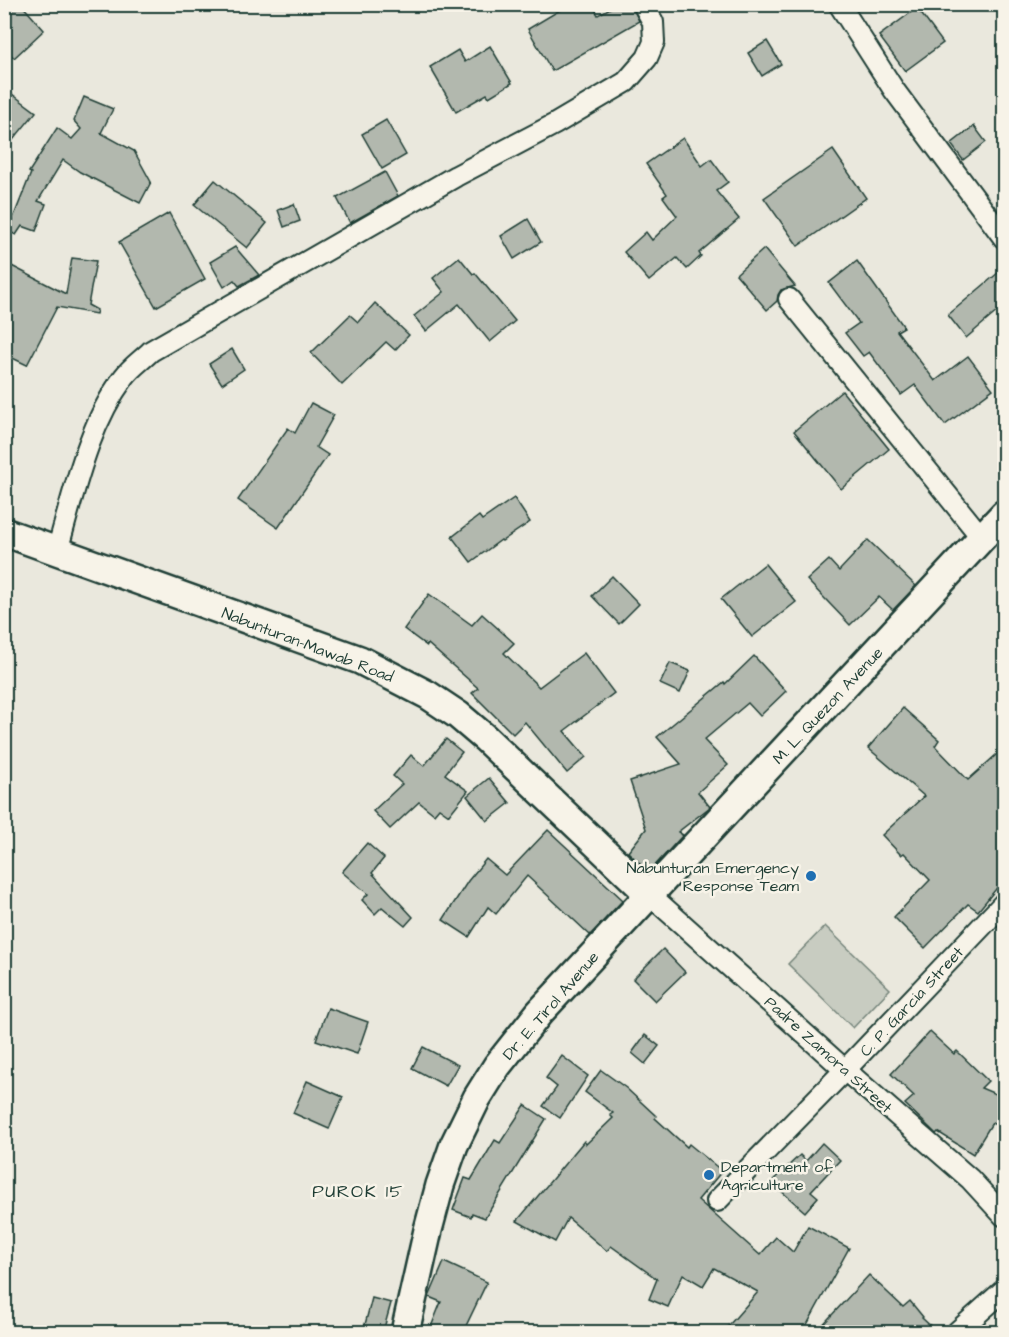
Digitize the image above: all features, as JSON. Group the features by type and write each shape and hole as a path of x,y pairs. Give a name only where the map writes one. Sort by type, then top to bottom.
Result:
{"main road":[{"name":"M. L. Quezon Avenue","path":"650,895 1005,514"},
{"name":"Nabunturan-Mawab Road","path":"4,532 360,660 428,695 458,715 485,738 650,895"},
{"name":"Dr. E. Tirol Avenue","path":"405,1332 440,1185 454,1145 477,1098 497,1065 539,1013 650,895"}],"street":[{"path":"57,551 91,440 111,396 125,375 151,351 456,176 555,124 626,82 647,58 654,42 653,22 643,4"},
{"path":"839,4 894,90 1005,238"},
{"path":"789,299 982,538"},
{"name":"Padre Zamora Street","path":"650,895 970,1179 1005,1216"},
{"name":"C. P. Garcia Street","path":"717,1201 1005,903"},
{"path":"957,1332 1005,1290"}],"shaded area":[{"path":"825,926 890,989 853,1028 788,964"}],"building":[{"path":"18,4 21,4 44,30 14,58 4,47 4,17"},
{"path":"570,4 592,4 598,15 617,4 631,4 639,21 552,71 528,29"},
{"path":"917,8 943,43 905,71 879,36"},
{"path":"767,41 781,64 762,76 748,53"},
{"path":"490,46 512,83 489,97 487,94 456,112 430,67 458,50 465,62"},
{"path":"4,88 36,112 4,151"},
{"path":"84,97 113,109 101,133 134,151 151,182 140,203 80,172 63,160 38,201 46,204 36,231 22,226 16,235 8,231 31,173 29,172 57,128 72,139 81,129 74,121"},
{"path":"386,120 406,155 382,169 362,134"},
{"path":"974,126 986,142 963,160 951,144"},
{"path":"683,138 702,166 711,159 728,182 716,191 739,219 699,253 701,256 687,269 677,258 649,281 624,252 646,232 652,240 677,216 663,197 667,194 646,164"},
{"path":"833,150 866,198 798,246 764,198"},
{"path":"385,172 398,196 350,223 337,198"},
{"path":"215,180 267,223 247,248 194,205"},
{"path":"294,204 300,221 284,227 278,210"},
{"path":"169,213 205,279 156,307 119,242"},
{"path":"528,219 541,242 514,259 501,236"},
{"path":"235,247 259,275 239,286 234,280 224,287 210,262"},
{"path":"764,249 795,286 781,290 777,301 767,310 736,274"},
{"path":"459,257 515,321 490,342 459,304 426,331 414,316 444,292 433,278"},
{"path":"72,258 96,261 88,305 97,310 96,314 57,307 27,365 4,354 4,262 66,294"},
{"path":"857,261 904,327 897,331 935,381 968,356 993,389 945,425 915,385 901,395 869,352 863,356 845,333 859,323 829,283"},
{"path":"1005,267 1005,305 966,338 948,315"},
{"path":"375,303 409,335 395,350 386,342 342,385 311,353 350,315 358,322"},
{"path":"232,349 244,369 222,384 209,364"},
{"path":"842,391 889,449 841,489 794,431"},
{"path":"311,403 334,415 316,447 328,455 278,528 238,500 288,428 295,433"},
{"path":"514,498 530,522 471,562 452,537 479,516 482,520"},
{"path":"868,540 916,586 893,610 879,597 850,625 807,580 829,560 839,571"},
{"path":"765,564 796,602 752,637 721,599"},
{"path":"612,576 639,604 619,624 592,596"},
{"path":"429,594 472,625 482,614 514,643 504,653 539,687 584,653 614,693 564,731 586,757 567,773 525,722 513,734 472,693 478,688 428,644 427,646 404,629"},
{"path":"754,656 786,691 760,716 748,703 704,740 728,765 698,792 710,807 678,832 683,835 649,872 628,852 646,829 630,781 681,764 657,737 724,682 725,684"},
{"path":"670,663 690,671 680,693 660,684"},
{"path":"903,708 939,740 935,746 968,780 1005,747 1005,878 978,911 968,904 925,948 894,917 930,880 904,853 901,855 882,835 924,796 868,748"},
{"path":"446,739 462,752 445,774 468,791 449,815 439,808 434,814 419,802 390,829 373,811 402,784 393,776 411,755 424,766"},
{"path":"489,778 510,803 487,821 467,796"},
{"path":"548,830 623,900 590,935 527,876 496,914 488,907 469,937 443,920 468,881 486,859 505,875"},
{"path":"367,843 384,858 372,873 413,917 405,926 382,907 375,914 362,900 368,894 342,872"},
{"path":"663,949 685,972 655,1001 633,979"},
{"path":"328,1008 368,1022 357,1054 316,1040"},
{"path":"930,1032 954,1054 957,1051 988,1081 981,1088 1005,1098 1005,1129 992,1123 973,1154 938,1132 936,1134 905,1104 914,1096 891,1074"},
{"path":"645,1035 659,1046 645,1064 632,1053"},
{"path":"423,1047 458,1065 446,1086 412,1068"},
{"path":"562,1056 588,1076 560,1118 543,1106 557,1087 546,1078"},
{"path":"601,1070 626,1088 687,1147 689,1144 722,1171 698,1200 760,1255 776,1237 793,1252 808,1226 849,1248 803,1332 723,1332 758,1292 714,1268 703,1286 683,1274 668,1307 649,1299 657,1279 611,1246 607,1251 568,1218 555,1242 517,1221 584,1141 586,1144 613,1118 610,1115 613,1113 585,1092"},
{"path":"307,1081 343,1097 329,1129 293,1113"},
{"path":"525,1105 546,1119 485,1218 472,1213 471,1217 453,1210 465,1178 471,1180 495,1140 500,1143"},
{"path":"822,1143 840,1160 811,1191 818,1197 805,1212 771,1182 800,1155 806,1161"},
{"path":"444,1262 487,1282 463,1332 429,1332 441,1302 429,1297"},
{"path":"869,1275 903,1307 910,1301 922,1318 937,1332 816,1332"},
{"path":"372,1298 391,1303 383,1332 363,1332"}],"place":[{"name":"Nabunturan Emergency Response Team","path":"811,876"},
{"name":"Department of Agriculture","path":"709,1175"}],"district":[{"name":"PUROK 15","path":"358,1191"}]}
